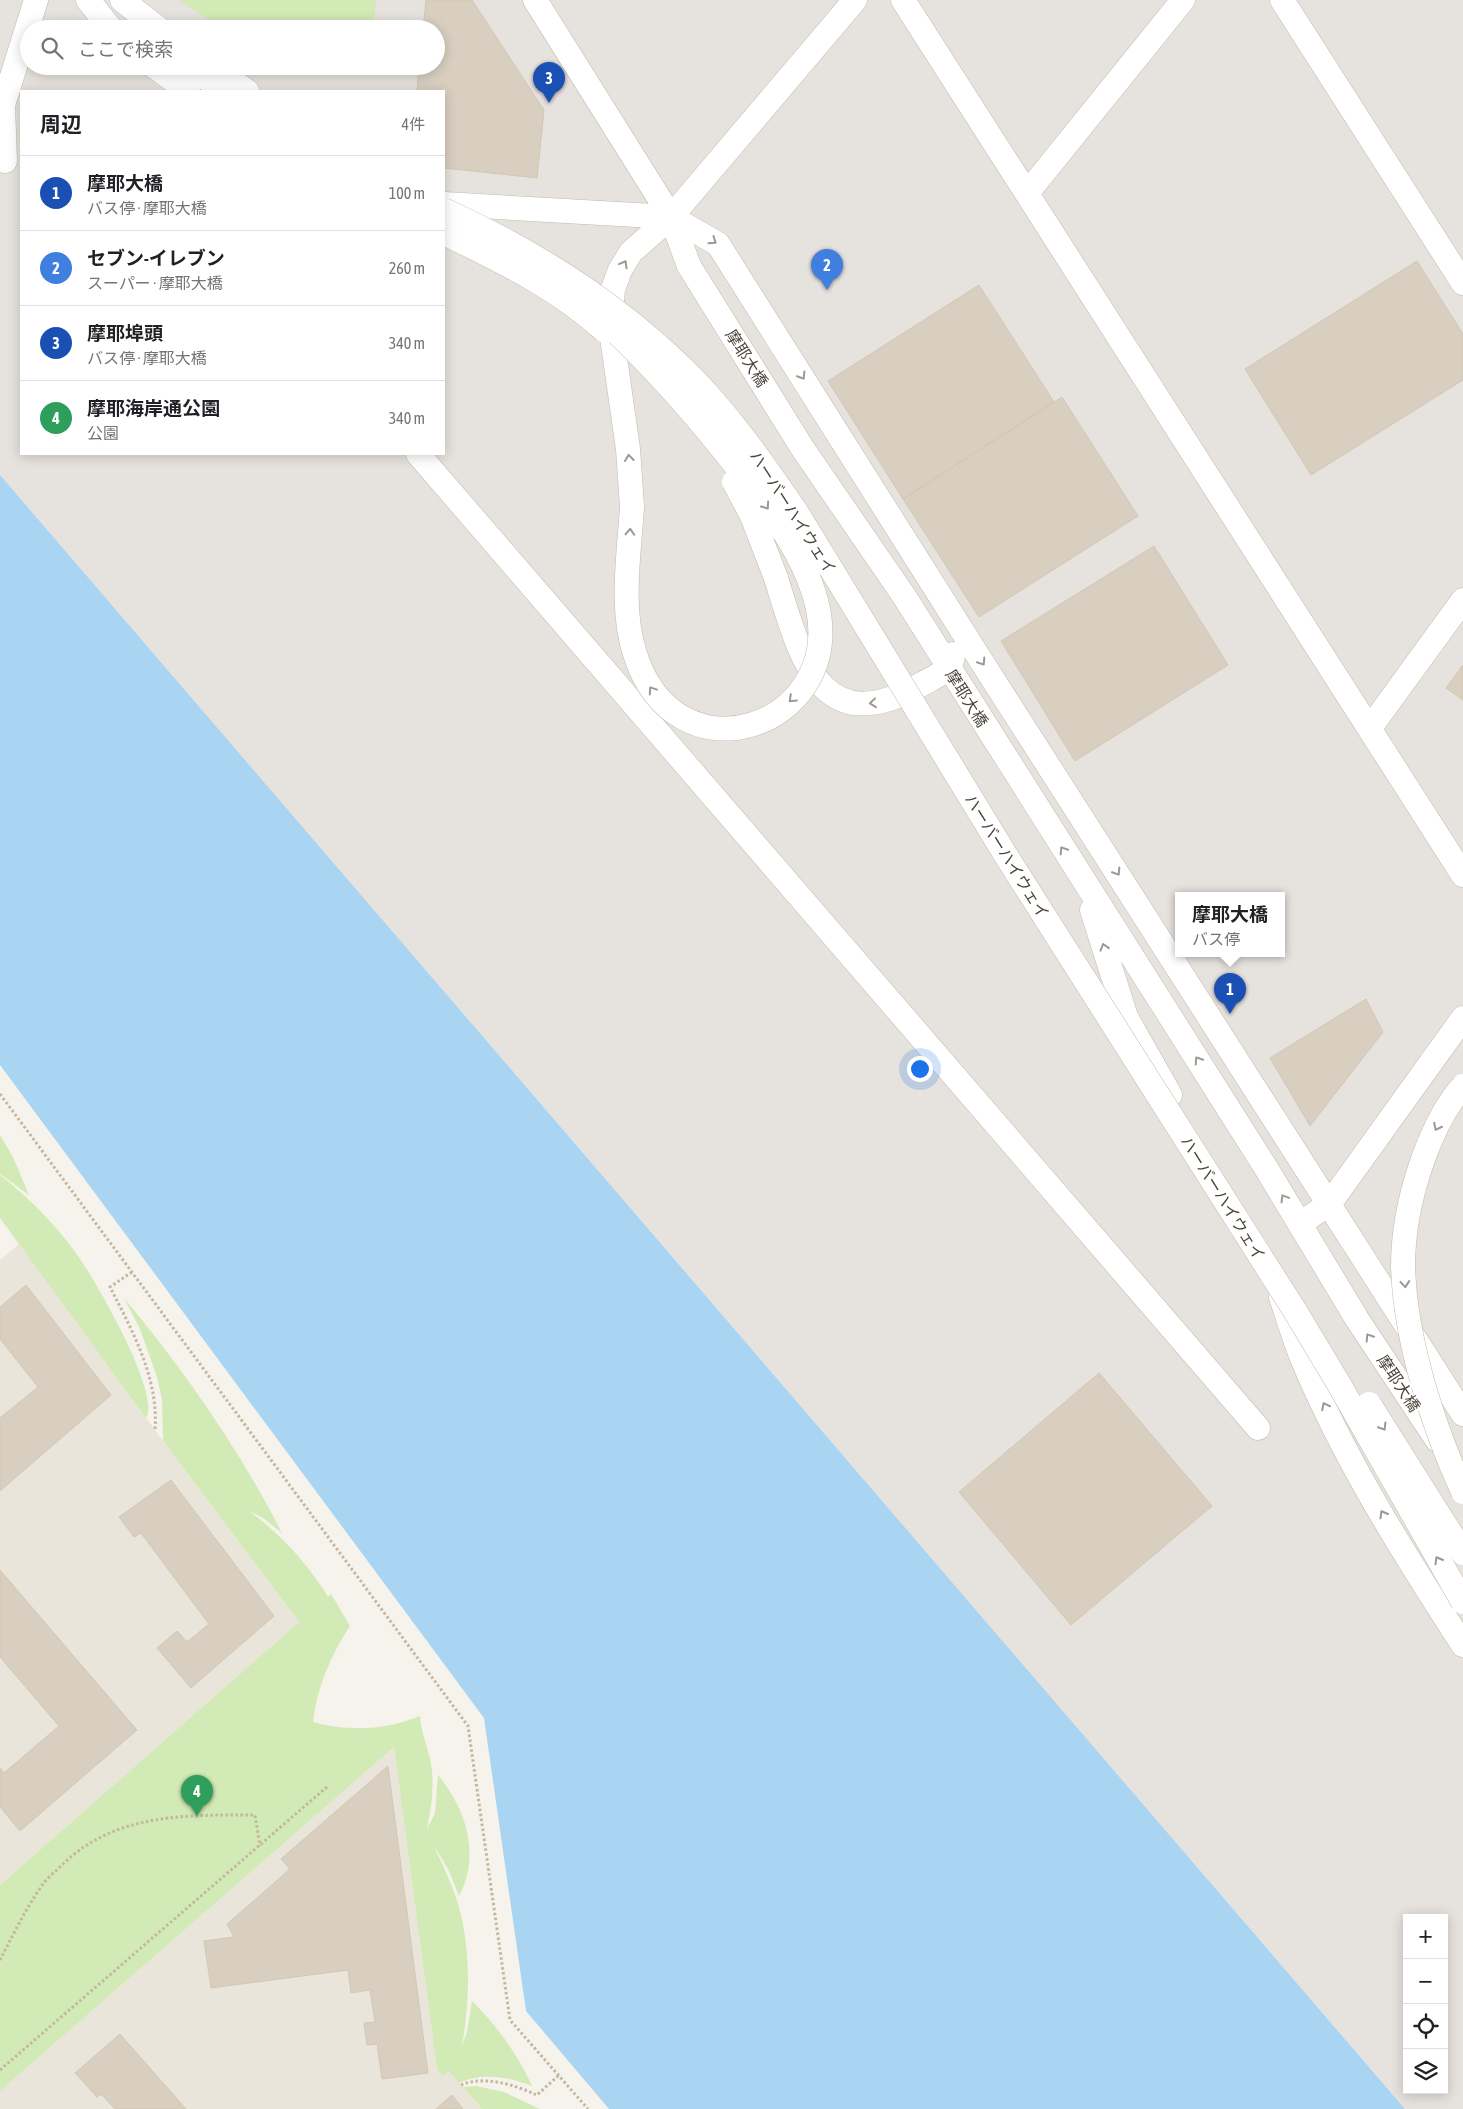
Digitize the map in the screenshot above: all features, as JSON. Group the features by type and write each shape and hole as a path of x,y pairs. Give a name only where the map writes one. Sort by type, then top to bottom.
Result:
{"street":[{"path":"30,20 36,0"},
{"path":"88,0 104,20"},
{"path":"98,0 114,20"},
{"path":"104,0 127,20"},
{"path":"122,0 148,20"},
{"name":"摩耶大橋","path":"534,0 671,217 689,266 803,449 904,596 948,669 1300,1224 1357,1319 1463,1480"},
{"path":"445,225 527,265 587,306 612,329 645,360 705,426 769,510 806,575 816,601 820,624 818,653 808,680 800,692 777,713 750,726 735,729 704,727 673,713 649,686 635,654 628,620 627,601 632,507 628,449 612,337 612,329 611,312 614,289 620,270 631,252 671,217 855,0"},
{"path":"903,0 1028,192 1463,875"},
{"path":"1028,192 1183,0"},
{"path":"1282,0 1463,283"},
{"path":"7,162 3,105 20,51"},
{"path":"166,75 187,90"},
{"path":"181,75 202,90"},
{"path":"201,75 223,90"},
{"path":"225,75 246,90"},
{"name":"ハーバーハイウェイ","path":"445,197 479,213 565,261 628,305 663,333 704,373 740,413 774,458 834,549 1017,851 1463,1553"},
{"path":"445,204 671,217"},
{"name":"ハーバーハイウェイ","path":"445,211 515,246 609,306 659,346 700,386 763,462 802,521 1005,854 1295,1311 1345,1394 1463,1602"},
{"name":"摩耶大橋","path":"671,217 718,244 980,659 1330,1203 1463,1414"},
{"path":"445,233 524,272 552,289 598,325 640,365 697,428 727,470 752,516 776,578 793,632 816,679 837,697 861,704 884,702 900,696 948,669 953,660 954,642 853,483 819,404"},
{"path":"419,455 1258,1428"},
{"path":"1370,728 1463,600"},
{"path":"1083,880 1126,1017 1268,1267 1314,1384 1364,1481 1463,1646"},
{"path":"1300,1224 1330,1203 1463,1018"},
{"path":"1463,1086 1448,1107 1428,1144 1415,1180 1406,1223 1403,1266 1408,1313 1419,1365 1437,1425 1463,1492"}],"path":[{"path":"0,1094 468,1726 510,2020 588,2109"},
{"path":"132,1272 110,1287 139,1346 148,1371 154,1394 155,1431"},
{"path":"0,2070 328,1786"},
{"path":"0,1960 44,1882 80,1847 119,1829 158,1818 199,1815 255,1816 260,1846"},
{"path":"461,2086 472,2082 497,2082 537,2095 559,2076"}],"shaded area":[{"path":"0,0 1463,0 1463,2109 1405,2109 0,475"},
{"path":"19,1244 163,1441 299,1622 0,1885 0,1260"},
{"path":"394,1747 437,2069 449,2071 482,2109 0,2109 0,2091"}],"green space":[{"path":"179,0 376,0 374,20 209,20"},
{"path":"0,1135 13,1157 29,1195 0,1174"},
{"path":"0,1175 48,1219 82,1262 108,1306 135,1360 144,1384 148,1405 146,1418 0,1218"},
{"path":"124,1298 168,1353 209,1411 248,1471 282,1533 263,1518 248,1510 282,1539 302,1560 328,1597 331,1594 350,1626 337,1648 321,1684 313,1722 340,1727 367,1728 381,1727 420,1716 430,1758 433,1785 427,1829 435,1813 438,1775 456,1802 463,1817 467,1833 469,1865 466,1880 459,1896 448,1869 434,1846 457,1899 466,1942 468,1994 462,2046 467,2032 472,2001 506,2040 532,2086 515,2080 496,2077 477,2078 459,2083 449,2071 443,2076 437,2069 394,1747 0,2091 0,1885 299,1622 163,1441 162,1400 157,1377 140,1329"},
{"path":"476,2086 504,2092 540,2109 482,2109 463,2087"}],"water":[{"path":"0,475 1405,2109 609,2109 526,2011 484,1718 0,1065"}],"building":[{"path":"426,0 472,0 544,110 537,178 445,168 445,90 417,90 418,75 445,75 445,20 424,20"},
{"path":"1417,261 1463,334 1463,380 1311,475 1245,369"},
{"path":"979,285 1054,402 903,499 828,381"},
{"path":"1062,397 1138,516 979,617 903,499"},
{"path":"1154,546 1228,665 1075,761 1001,641"},
{"path":"1463,665 1463,700 1446,688"},
{"path":"1366,999 1383,1032 1310,1126 1270,1058"},
{"path":"26,1285 111,1395 0,1491 0,1418 38,1387 0,1339 0,1307"},
{"path":"1099,1373 1212,1506 1071,1625 959,1492"},
{"path":"171,1480 274,1616 191,1688 157,1648 177,1631 187,1642 209,1624 141,1533 134,1537 119,1517"},
{"path":"0,1570 137,1730 20,1831 0,1807 0,1768 4,1773 59,1726 0,1657"},
{"path":"388,1766 428,2073 382,2079 377,2044 367,2045 364,2023 375,2022 370,1990 351,1993 348,1970 211,1988 204,1941 234,1937 227,1924 290,1869 281,1859"},
{"path":"120,2034 186,2109 115,2109 101,2094 97,2097 75,2073"},
{"path":"452,2095 463,2109 436,2109"}],"place":[{"name":"摩耶埠頭","path":"549,103"},
{"name":"セブン-イレブン","path":"827,290"},
{"name":"摩耶大橋","path":"1230,1014"},
{"name":"摩耶海岸通公園","path":"197,1816"}]}
